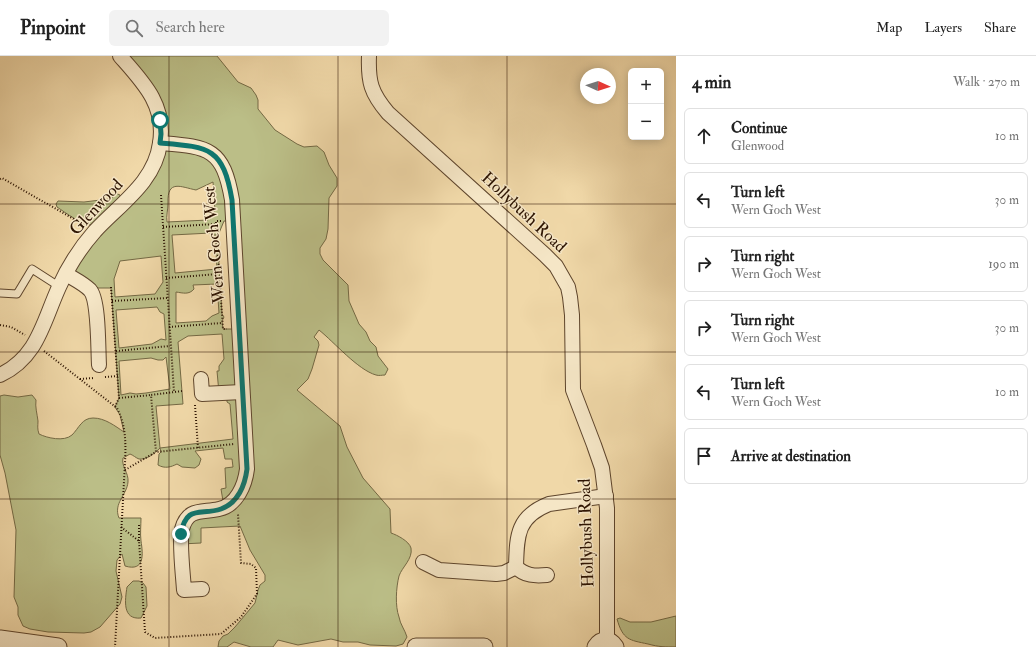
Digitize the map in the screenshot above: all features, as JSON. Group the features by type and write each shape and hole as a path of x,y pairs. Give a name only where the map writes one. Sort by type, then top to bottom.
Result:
{"street":[{"name":"Glenwood","path":"0,376 22,360 32,349 37,341 66,274 79,252 95,231 137,190 147,178 158,156 161,134 158,109 154,99 142,80 120,56"},
{"name":"Hollybush Road","path":"370,56 369,82 373,93 388,113 534,243 556,266 568,287 570,297 573,390 602,468 606,496 606,645"},
{"name":"Wern Goch West","path":"160,143 192,146 211,152 216,156 222,165 230,187 247,469 246,478 240,492 228,504 221,509 195,512 189,516 182,528 184,590 202,589"},
{"path":"66,274 84,286 93,295 99,365"},
{"path":"201,379 202,394 242,392"},
{"path":"547,575 528,575 521,572 516,567 517,537 523,522 540,507 549,504 606,496"},
{"path":"423,562 439,570 496,574 504,573 516,567"},
{"path":"0,639 58,647"},
{"path":"416,647 484,647"}],"lane":[{"path":"0,293 16,294 32,269 60,287"}],"path":[{"path":"1,178 95,231"},
{"path":"161,195 174,392"},
{"path":"163,227 216,224 216,221 233,221"},
{"path":"216,224 223,329 238,329"},
{"path":"166,278 219,274"},
{"path":"111,287 119,398 114,407"},
{"path":"112,301 167,298"},
{"path":"169,327 222,323"},
{"path":"0,325 11,326 29,338"},
{"path":"116,351 170,346"},
{"path":"42,349 114,407 120,415 124,427 126,442 125,470 115,647"},
{"path":"119,398 182,391"},
{"path":"151,395 156,452"},
{"path":"194,403 198,448"},
{"path":"125,470 156,452 245,442"},
{"path":"138,525 145,632 155,638 221,634 240,617 257,594 256,568 251,564 241,563 238,510"},
{"path":"121,527 139,541"}],"green space":[{"path":"120,56 217,56 238,82 251,88 258,100 258,109 275,130 304,147 317,146 324,152 329,165 337,178 337,186 329,198 328,229 326,239 320,248 320,254 323,260 348,285 349,301 359,324 366,332 370,341 376,347 378,356 388,369 385,375 377,375 369,372 354,362 319,330 314,337 318,341 319,345 312,369 308,379 297,390 340,426 347,447 363,478 390,509 391,533 410,545 411,552 409,559 399,576 396,602 400,622 407,637 403,644 396,646 370,645 331,639 298,645 278,640 273,647 251,647 234,642 227,647 218,647 219,641 223,636 228,634 235,627 255,603 260,585 265,581 265,575 250,550 240,526 201,528 201,543 181,544 185,522 224,507 221,489 226,488 225,468 233,467 232,459 225,459 223,448 195,451 201,459 199,465 195,468 182,467 177,464 168,467 158,465 159,454 161,452 160,448 153,454 142,459 130,454 123,458 123,464 128,482 119,503 118,513 119,518 141,518 142,556 139,564 132,567 125,566 122,554 117,560 116,571 122,597 120,604 100,627 91,632 48,632 30,629 23,626 18,615 18,607 14,597 16,530 0,455 0,396 4,395 18,397 32,395 36,400 39,434 46,437 60,439 69,437 83,422 89,418 97,418 106,421 124,432 120,415 115,407 119,398 111,288 97,288 66,274 147,178 160,120","holes":["213,182 215,211 210,214 208,220 167,222 168,195 172,188 180,186 196,190","224,221 232,221 238,329 223,329 222,321 224,317 222,314 217,234 219,233","211,233 215,235 217,269 175,273 172,235","161,256 163,282 155,294 115,297 114,279 120,261","217,284 219,313 206,321 176,323 176,292 188,293 194,289 193,285","157,307 160,312 164,314 166,340 161,339 152,344 119,348 116,310","222,334 224,359 219,366 219,371 217,371 219,393 227,393 227,402 230,404 233,439 160,448 156,406 183,404 178,342 188,336","166,357 170,389 121,395 119,361 151,358 163,360"]},
{"path":"115,193 120,195 120,199 93,225 89,225 75,219 57,207 56,204 58,201 84,202 109,199 112,198"},
{"path":"133,581 139,581 146,587 147,606 141,618 131,616 126,608 127,587"},
{"path":"676,616 676,647 665,647 631,640 624,635 617,619 620,618 630,622 651,622"}],"route":[{"path":"160,120 160,143 192,146 211,152 216,156 222,165 230,187 232,200 247,469 244,485 234,500 221,509 195,512 189,516 185,522 181,534"}]}
